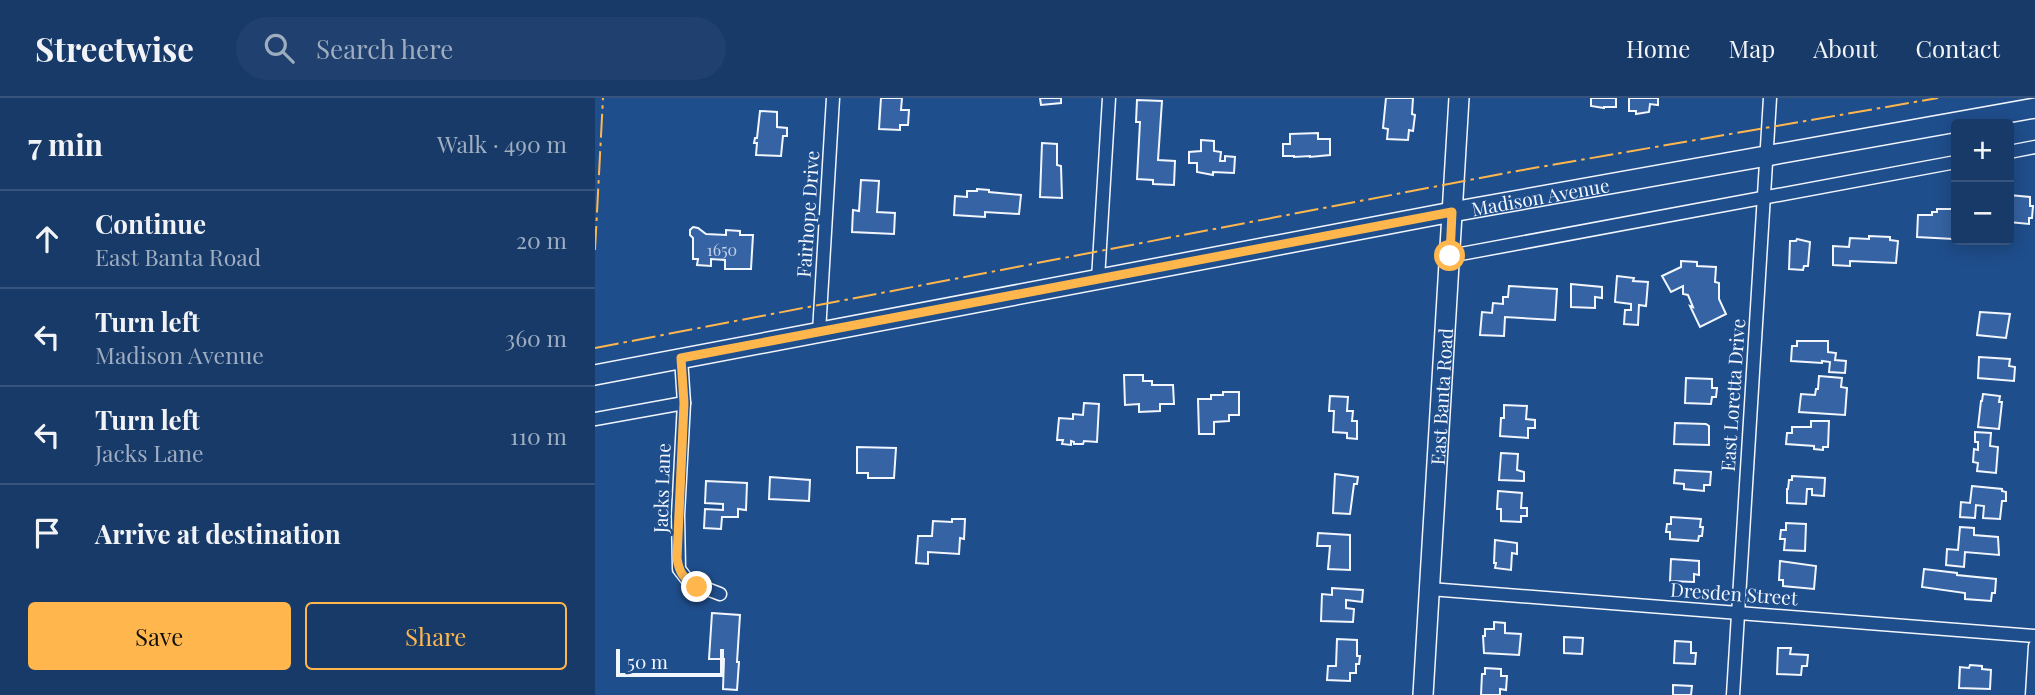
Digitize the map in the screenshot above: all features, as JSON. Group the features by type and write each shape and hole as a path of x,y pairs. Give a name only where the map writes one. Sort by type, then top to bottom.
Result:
{"main road":[{"name":"East Banta Road","path":"1423,695 1459,98"},
{"name":"Madison Avenue","path":"595,375 1452,212 2035,107"}],"street":[{"name":"Fairhope Drive","path":"819,332 833,98"},
{"path":"1098,279 1109,98"},
{"name":"East Loretta Drive","path":"1733,695 1770,98"},
{"path":"2014,151 2035,147"},
{"path":"1450,256 1951,163"},
{"name":"Jacks Lane","path":"681,358 684,403 678,526 679,569 689,582 720,594"},
{"path":"595,419 684,403"},
{"name":"Dresden Street","path":"1430,589 2035,636"},
{"path":"2032,695 2035,646"}],"building":[{"path":"881,98 902,98 901,110 909,110 908,125 900,125 900,130 879,129"},
{"path":"1040,98 1061,98 1061,103 1041,105"},
{"path":"1386,98 1413,98 1412,114 1415,115 1413,131 1409,130 1408,140 1387,139 1388,129 1383,128"},
{"path":"1591,98 1616,98 1616,107 1591,106"},
{"path":"1629,98 1658,98 1658,105 1650,104 1649,112 1636,114 1636,111 1629,111"},
{"path":"1137,100 1162,101 1158,160 1175,161 1174,185 1153,184 1153,180 1137,179 1140,122 1136,122"},
{"path":"760,111 777,112 777,127 787,128 787,136 783,136 781,156 756,155 757,143 754,143"},
{"path":"1318,133 1318,139 1330,139 1330,155 1283,156 1283,144 1290,144 1290,134"},
{"path":"1201,140 1214,141 1214,151 1221,152 1220,161 1225,161 1225,156 1235,157 1234,173 1213,172 1213,175 1197,172 1197,163 1189,163 1189,152 1201,151"},
{"path":"1042,143 1057,144 1062,198 1040,197"},
{"path":"861,180 879,181 877,212 895,213 894,234 852,232 853,210 859,211"},
{"path":"977,189 1021,195 1019,214 985,212 985,217 954,215 955,196 967,197 967,191"},
{"path":"2014,195 2030,197 2030,206 2033,206 2029,224 2014,222"},
{"path":"1937,209 1951,209 1951,239 1917,237 1918,215 1932,215 1932,212 1937,212"},
{"path":"693,227 706,234 726,235 726,230 740,231 740,235 753,235 751,269 725,269 725,260 711,259 711,266 697,265 698,259 693,259 693,238 690,235"},
{"path":"1869,236 1890,237 1890,240 1898,241 1896,263 1850,261 1850,266 1833,265 1833,246 1849,247 1850,238 1869,239"},
{"path":"1797,239 1810,242 1808,266 1804,266 1803,270 1789,269 1790,241"},
{"path":"1681,261 1697,262 1697,266 1716,267 1715,282 1719,283 1719,299 1726,314 1700,327 1688,295 1683,294 1683,286 1671,292 1662,276 1681,267"},
{"path":"1617,276 1648,282 1646,306 1639,305 1638,325 1624,324 1625,310 1631,310 1631,304 1615,302"},
{"path":"1571,284 1602,287 1602,298 1595,297 1595,308 1571,307"},
{"path":"1509,286 1557,289 1555,320 1505,317 1504,336 1480,335 1482,312 1492,313 1493,303 1503,304 1503,297 1508,297"},
{"path":"1980,312 2010,314 2006,338 1977,335"},
{"path":"1797,341 1828,341 1828,352 1836,353 1835,360 1846,361 1845,373 1829,372 1830,362 1791,361 1792,346 1797,346"},
{"path":"1979,357 2010,359 2009,366 2015,367 2014,381 1978,378"},
{"path":"1124,375 1143,375 1143,381 1152,381 1152,385 1173,385 1174,404 1160,404 1160,411 1139,412 1139,404 1125,405"},
{"path":"1819,376 1842,378 1841,387 1847,388 1845,415 1799,412 1801,394 1815,395"},
{"path":"1686,378 1712,379 1712,388 1717,388 1716,397 1712,397 1711,404 1685,403"},
{"path":"1223,392 1239,392 1239,415 1229,415 1229,421 1214,422 1214,434 1199,434 1198,399 1211,399 1211,395 1223,395"},
{"path":"1983,394 2000,396 1999,402 2002,402 1999,429 1978,427"},
{"path":"1330,396 1348,397 1347,411 1353,411 1352,421 1357,421 1357,439 1347,438 1347,433 1333,432 1334,411 1329,411"},
{"path":"1084,403 1099,404 1097,442 1084,441 1083,444 1074,444 1071,441 1071,445 1062,444 1063,440 1057,440 1059,418 1073,419 1073,414 1083,415"},
{"path":"1504,405 1527,406 1526,419 1535,420 1535,428 1528,428 1528,438 1500,436"},
{"path":"1811,421 1829,421 1828,447 1823,447 1823,450 1814,449 1814,446 1786,444 1787,433 1792,433 1792,427 1811,427"},
{"path":"1675,423 1706,424 1709,426 1709,445 1674,444"},
{"path":"1975,432 1991,433 1990,446 1998,447 1996,473 1977,471 1978,463 1973,462 1974,449 1978,450"},
{"path":"857,447 896,448 894,478 868,478 868,473 857,473"},
{"path":"1501,453 1518,454 1517,470 1524,472 1524,481 1499,480"},
{"path":"1675,470 1711,472 1710,485 1704,485 1704,491 1684,489 1684,484 1674,483"},
{"path":"1335,474 1358,477 1357,484 1354,484 1350,514 1333,513"},
{"path":"1792,476 1825,478 1824,496 1812,495 1812,489 1807,489 1806,504 1787,503 1787,489"},
{"path":"770,477 810,480 809,501 769,499"},
{"path":"706,481 747,483 746,510 738,509 738,517 722,517 721,529 704,528 705,509 723,510 723,504 705,503"},
{"path":"1972,486 2002,489 2006,492 2000,519 1983,518 1984,506 1976,505 1975,518 1960,517 1961,502 1970,503"},
{"path":"1498,491 1522,493 1521,508 1527,508 1527,516 1521,516 1521,522 1501,521 1501,509 1497,509"},
{"path":"1671,517 1701,519 1702,536 1699,536 1698,541 1670,539 1670,532 1666,532 1667,524 1671,524"},
{"path":"952,519 965,519 964,539 960,538 959,554 928,552 928,564 916,563 918,536 932,536 933,521 952,522"},
{"path":"1786,523 1806,524 1805,551 1784,550 1785,539 1780,539 1781,530 1786,530"},
{"path":"1960,527 1974,528 1974,535 1998,537 1999,555 1965,552 1964,567 1946,565 1947,549 1958,550"},
{"path":"1318,533 1350,535 1350,570 1328,569 1330,546 1317,546"},
{"path":"1495,540 1517,543 1517,554 1512,553 1511,570 1495,568"},
{"path":"1671,559 1699,561 1699,575 1694,574 1694,582 1670,581"},
{"path":"1780,561 1816,566 1814,589 1783,586 1783,580 1779,580"},
{"path":"1924,569 1996,579 1995,593 1992,593 1991,601 1965,599 1965,593 1922,587"},
{"path":"1332,588 1363,590 1362,602 1346,600 1346,608 1354,609 1353,622 1321,621 1322,594 1332,595"},
{"path":"712,613 740,615 737,690 723,689 724,659 709,659"},
{"path":"1494,622 1505,623 1505,633 1521,634 1519,655 1484,653 1485,629 1494,629"},
{"path":"1564,637 1583,638 1582,654 1564,653"},
{"path":"1337,639 1357,640 1359,664 1356,664 1356,673 1350,673 1350,681 1327,680 1328,666 1336,666"},
{"path":"1675,641 1691,642 1691,653 1696,653 1695,664 1674,663"},
{"path":"1778,648 1791,648 1790,654 1808,655 1807,666 1802,666 1801,675 1777,674"},
{"path":"1970,665 1991,670 1990,689 1959,688 1960,667 1969,668"},
{"path":"1485,668 1501,669 1501,676 1507,676 1506,690 1500,689 1500,695 1481,695"},
{"path":"1673,685 1692,686 1691,695 1673,695"}],"power":[{"path":"595,250 603,98"},
{"path":"595,348 1511,172 1938,98"}],"route":[{"path":"697,587 682,576 677,558 684,403 681,358 1452,212 1450,256"}]}
